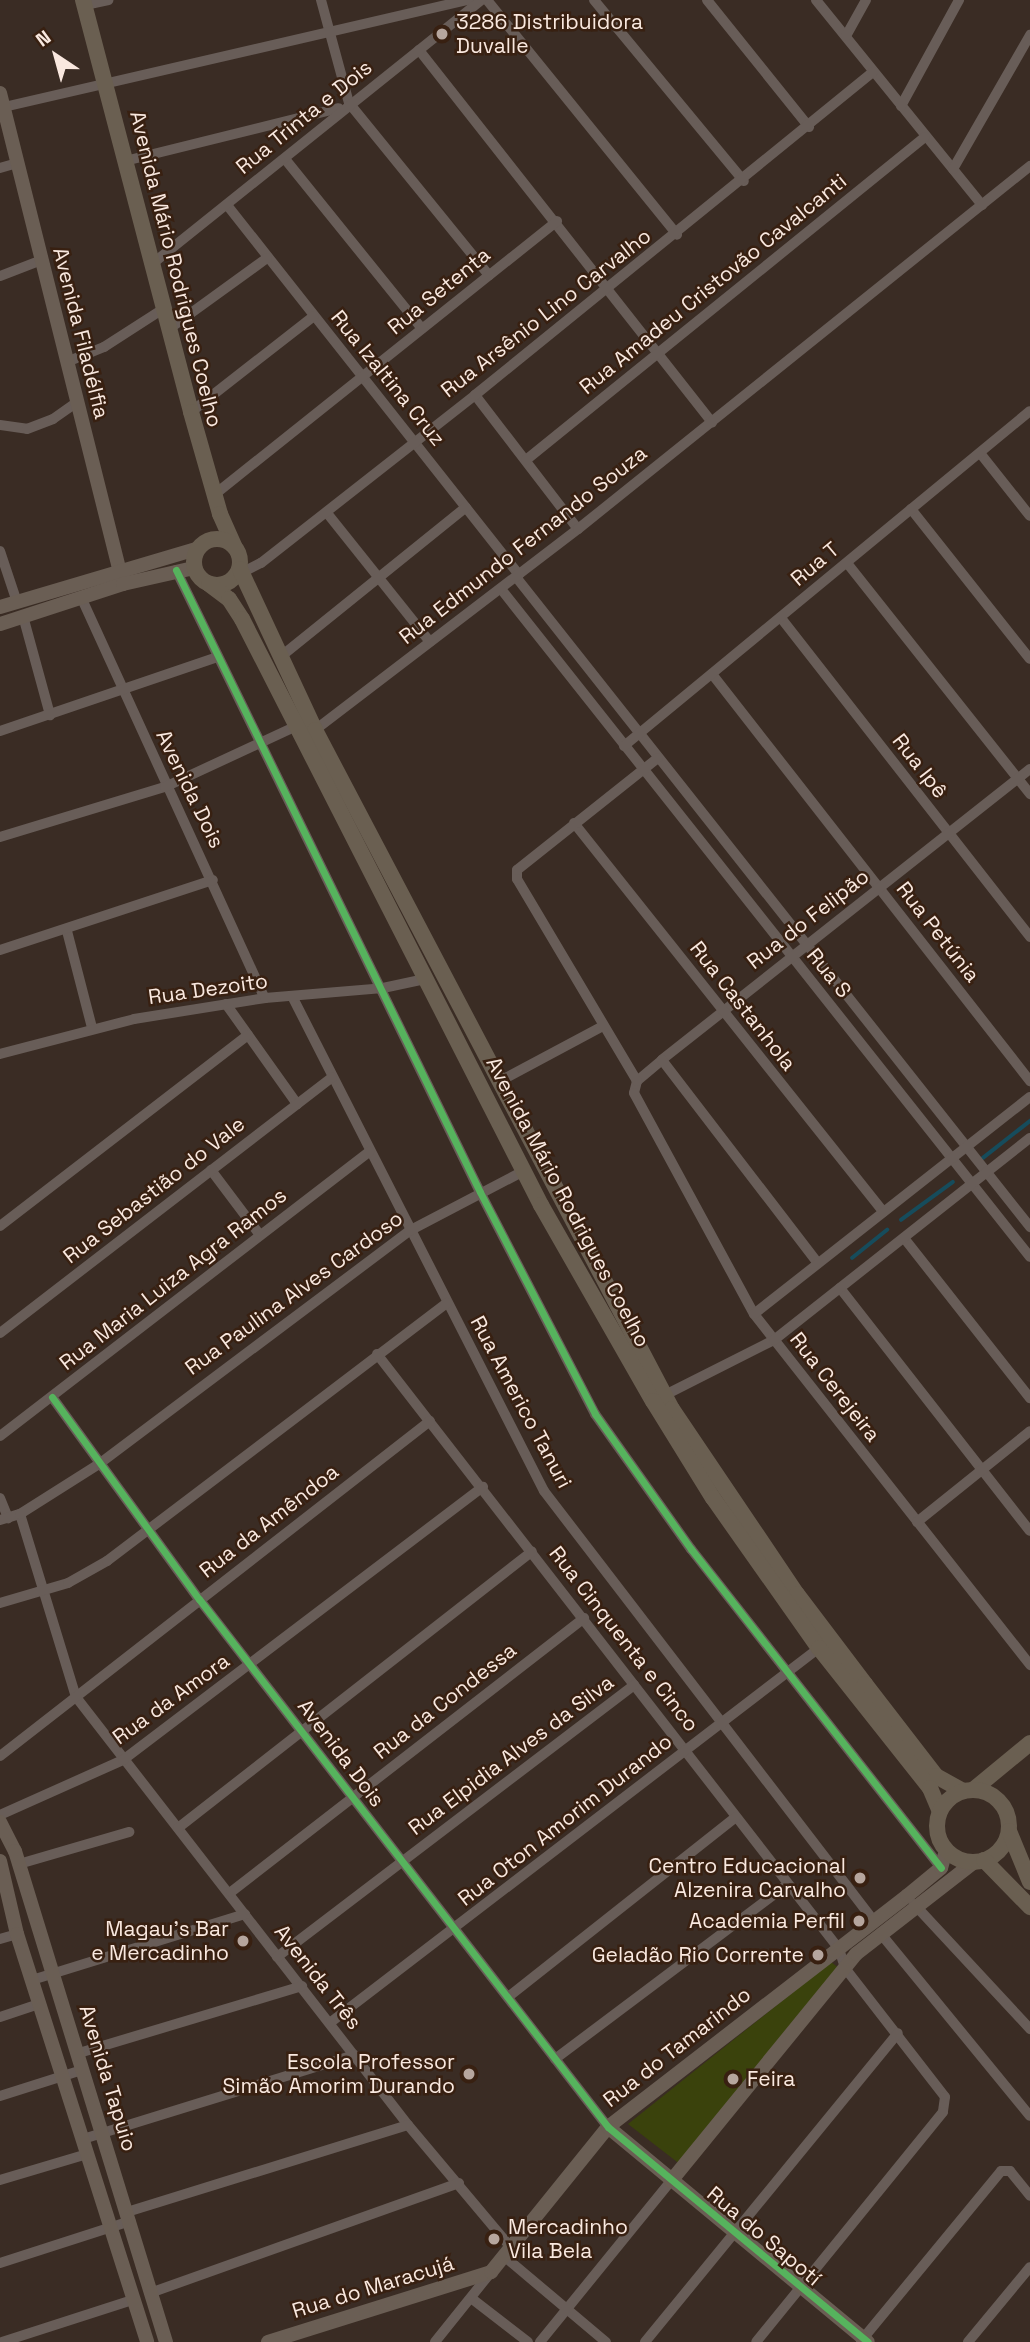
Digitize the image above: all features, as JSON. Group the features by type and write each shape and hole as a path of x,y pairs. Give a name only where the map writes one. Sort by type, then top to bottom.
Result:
{"main road":[{"name":"Avenida Mário Rodrigues Coelho","path":"84,3 107,81 125,161 191,412 214,495 234,545"},
{"path":"220,539 234,545 239,573 221,585 209,584 194,568 198,548 220,539"},
{"name":"Avenida Mário Rodrigues Coelho","path":"239,573 315,730 665,1395 739,1510 864,1684 936,1776 949,1787 968,1791"},
{"name":"Avenida Mário Rodrigues Coelho","path":"209,584 236,608 294,727 524,1171 684,1453 819,1648 930,1788 940,1811"},
{"path":"1030,1742 940,1811 937,1832 946,1850 979,1861 1030,1907"},
{"path":"968,1791 1000,1802 1030,1882"},
{"path":"979,1861 1001,1849 1009,1831"}],"street":[{"path":"84,3 108,0"},
{"path":"321,0 345,105 489,275"},
{"path":"2,100 107,81 469,0"},
{"name":"Rua Trinta e Dois","path":"152,264 285,159 345,105 481,0"},
{"path":"487,0 677,235"},
{"path":"594,0 744,181"},
{"path":"707,0 809,127"},
{"path":"816,0 982,205"},
{"path":"845,36 866,0"},
{"path":"901,106 958,0"},
{"path":"953,169 1030,35"},
{"path":"419,50 557,221 712,422"},
{"name":"Rua Arsênio Lino Carvalho","path":"239,573 327,513 744,181 873,72"},
{"name":"Avenida Filadélfia","path":"2,100 124,584"},
{"path":"125,161 345,105"},
{"name":"Rua Amadeu Cristovão Cavalcanti","path":"526,460 925,137"},
{"path":"285,159 422,329"},
{"path":"0,168 18,163"},
{"name":"Rua Edmundo Fernando Souza","path":"315,730 578,530 1030,166"},
{"name":"Rua Izaltina Cruz","path":"226,205 466,507 640,734"},
{"name":"Rua Setenta","path":"214,495 557,221"},
{"path":"169,329 267,258"},
{"path":"0,275 42,260"},
{"path":"69,361 104,348 163,309"},
{"path":"191,412 314,317"},
{"path":"475,395 578,530"},
{"path":"0,425 27,429 53,419 76,402"},
{"name":"Rua T","path":"624,746 1030,411"},
{"path":"980,453 1030,516"},
{"path":"279,658 466,507"},
{"path":"911,509 1030,659"},
{"path":"327,513 430,642"},
{"path":"0,607 119,569 198,548"},
{"path":"0,551 17,602"},
{"path":"847,563 1030,794"},
{"path":"0,624 124,584 194,568"},
{"path":"176,570 257,744 383,988 480,1192 612,1439 691,1549 941,1868"},
{"name":"Rua S","path":"501,589 1030,1257"},
{"name":"Avenida Dois","path":"81,597 164,787 213,880 265,998"},
{"path":"23,617 50,715"},
{"name":"Rua Ipê","path":"780,618 1030,937"},
{"path":"0,731 217,657"},
{"name":"Rua Petúnia","path":"712,674 1030,1081"},
{"path":"0,837 164,787 294,727"},
{"name":"Rua S","path":"640,734 1030,1227"},
{"path":"637,1081 517,879 517,870 658,758"},
{"name":"Rua do Felipão","path":"637,1081 1030,769"},
{"name":"Rua Castanhola","path":"575,823 883,1212"},
{"path":"0,950 67,931 213,880"},
{"path":"67,931 92,1028"},
{"name":"Rua Dezoito","path":"0,1054 92,1028 226,1004 383,988 425,979"},
{"name":"Rua Americo Tanuri","path":"293,998 408,1231 544,1491 877,1928 1030,2116"},
{"path":"226,1004 297,1104"},
{"path":"500,1081 603,1026"},
{"path":"0,1226 248,1035"},
{"path":"662,1060 818,1263"},
{"name":"Rua Sebastião do Vale","path":"0,1333 332,1077"},
{"name":"Rua Cerejeira","path":"637,1081 634,1093 640,1112 754,1314 1030,1665"},
{"path":"754,1314 1030,1097"},
{"path":"665,1395 774,1340 1030,1138"},
{"name":"Rua Maria Luiza Agra Ramos","path":"0,1436 369,1152"},
{"path":"211,1170 260,1235"},
{"name":"Rua Paulina Alves Cardoso","path":"4,1519 19,1514 99,1464 408,1231 524,1171"},
{"path":"904,1238 1030,1398"},
{"path":"840,1288 1030,1531"},
{"path":"0,1603 42,1592 93,1570 447,1303"},
{"name":"Rua Cinquenta e Cinco","path":"377,1354 483,1487 839,1949"},
{"name":"Avenida Dois","path":"52,1397 199,1599 608,2127"},
{"name":"Rua da Amêndoa","path":"0,1756 430,1421"},
{"path":"917,1522 1030,1432"},
{"name":"Rua da Amora","path":"1,1822 123,1760 483,1487"},
{"path":"0,1498 4,1519"},
{"name":"Avenida Três","path":"19,1514 76,1697 123,1760 231,1892 245,1914 408,2125 459,2183 509,2253 567,2310 606,2342"},
{"path":"178,1828 532,1551"},
{"name":"Rua da Condessa","path":"231,1892 584,1618"},
{"name":"Rua Oton Amorim Durando","path":"331,2022 456,1929 819,1648"},
{"name":"Rua Elpidia Alves da Silva","path":"278,1957 634,1685"},
{"path":"508,1997 736,1817"},
{"path":"0,1845 1,1822"},
{"name":"Avenida Tapuio","path":"1,1822 17,1857 166,2342"},
{"path":"0,1855 17,1857 129,1832"},
{"path":"941,1868 946,1850"},
{"name":"Avenida Tapuio","path":"0,1861 17,1934 147,2342"},
{"name":"Rua do Tamarindo","path":"435,2342 608,2127 839,1949 877,1928 912,1902 979,1861"},
{"name":"Rua do Tamarindo","path":"912,1902 941,1868"},
{"path":"555,2059 788,1884"},
{"path":"912,1902 1030,2029"},
{"path":"32,1980 245,1914"},
{"name":"Rua do Tamarindo","path":"671,2181 877,1928"},
{"path":"0,1939 17,1934"},
{"path":"756,2342 943,2112 945,2097 845,1968 839,1949"},
{"path":"79,2053 302,1986"},
{"path":"0,2017 39,2004"},
{"path":"645,2342 735,2237 898,2033"},
{"path":"83,2138 354,2055"},
{"path":"0,2096 82,2070"},
{"path":"0,2263 109,2229 129,2217 408,2125"},
{"name":"Rua do Sapotí","path":"608,2127 735,2237 864,2341"},
{"path":"0,2180 87,2154"},
{"path":"864,2341 990,2181 1004,2169 1013,2175 1030,2196"},
{"path":"540,2342 671,2181"},
{"path":"150,2293 459,2183"},
{"path":"968,2342 1030,2267"},
{"name":"Rua do Maracujá","path":"268,2342 491,2272"},
{"path":"471,2298 528,2342"},
{"path":"2,2342 132,2300"}],"green space":[{"path":"831,1962 840,1969 681,2165 628,2124"}],"waterway":[{"path":"983,1158 1030,1121"},
{"path":"901,1220 953,1182"},
{"path":"852,1258 887,1230"}],"cycle path":[{"path":"176,570 480,1192 595,1414 691,1549 941,1868"},
{"path":"52,1397 199,1599 608,2127 868,2342"}],"place":[{"name":"3286 Distribuidora Duvalle","path":"442,34"},
{"name":"Centro Educacional Alzenira Carvalho","path":"860,1878"},
{"name":"Academia Perfil","path":"859,1921"},
{"name":"Magau's Bar e Mercadinho","path":"243,1941"},
{"name":"Geladão Rio Corrente","path":"818,1955"},
{"name":"Escola Professor Simão Amorim Durando","path":"469,2074"},
{"name":"Feira","path":"733,2079"},
{"name":"Mercadinho Vila Bela","path":"494,2239"}]}
